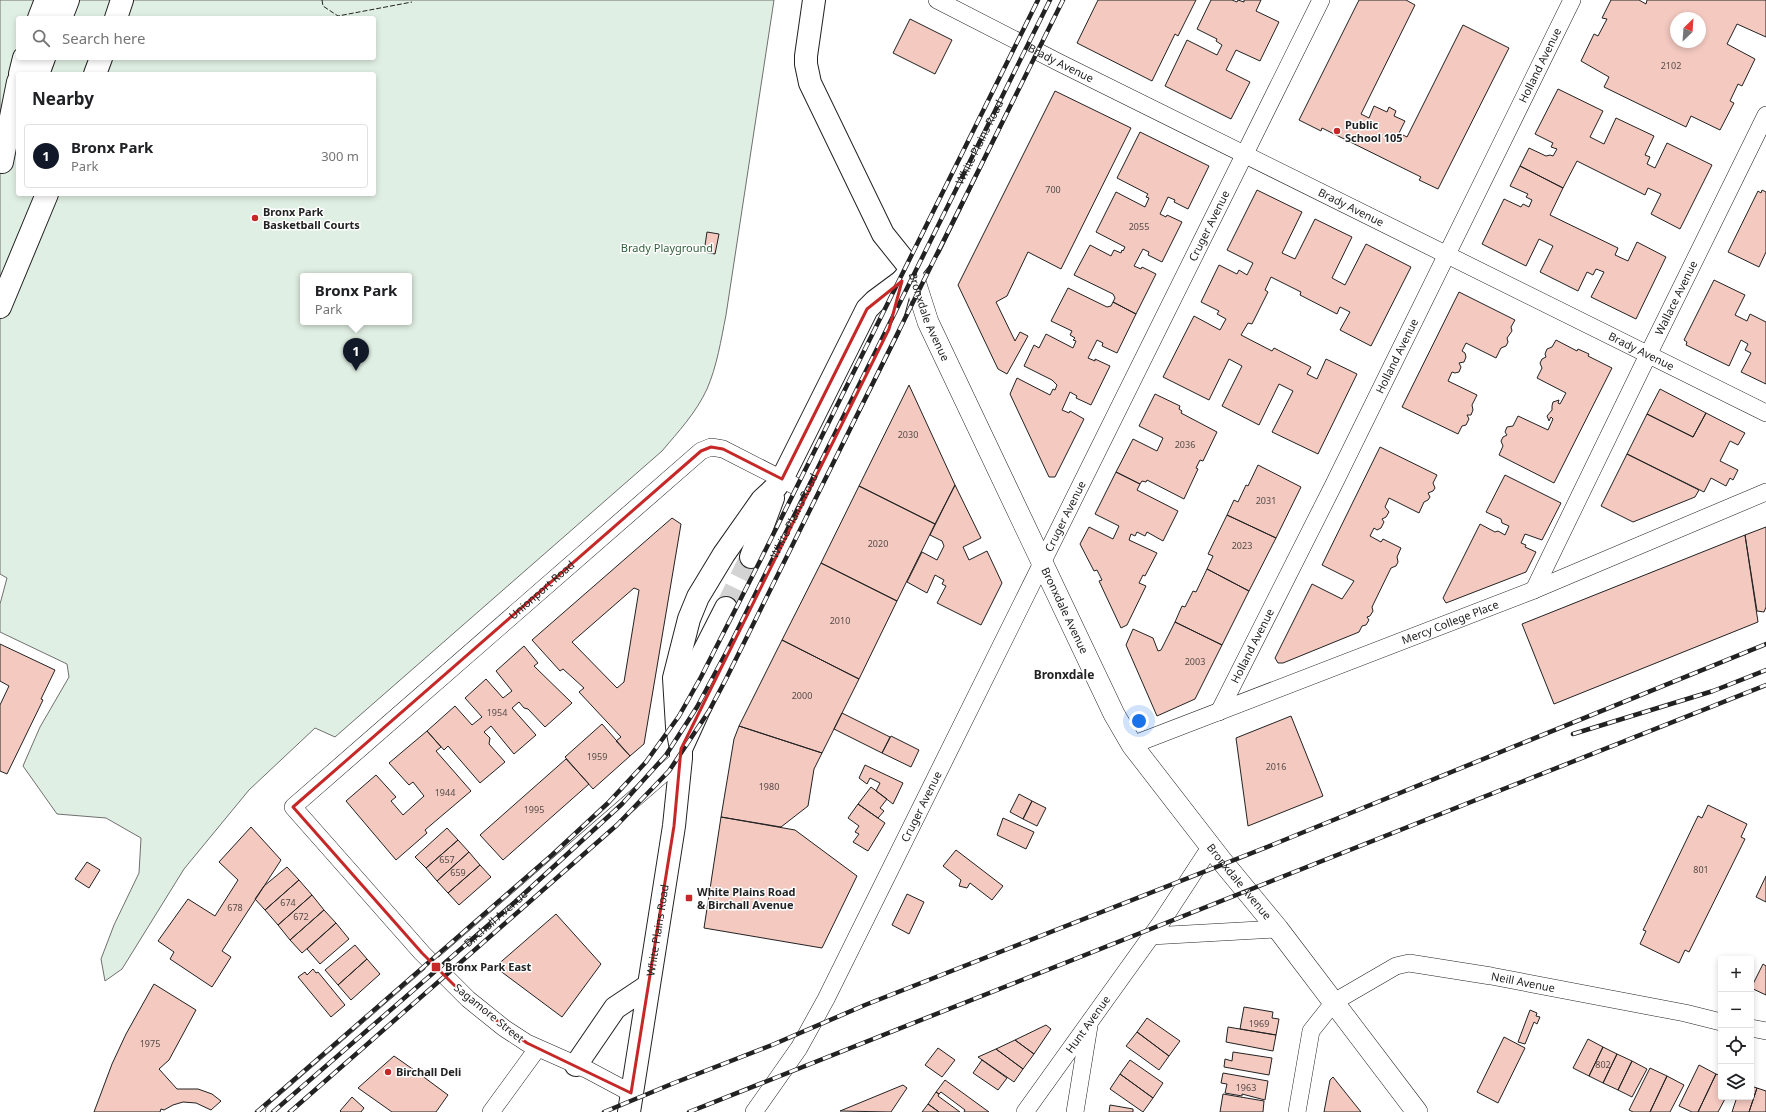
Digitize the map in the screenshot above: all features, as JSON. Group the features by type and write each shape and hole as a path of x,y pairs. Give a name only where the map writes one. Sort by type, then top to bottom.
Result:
{"main road":[{"path":"40,16 46,0"},
{"path":"62,16 68,0"},
{"path":"117,16 122,0"},
{"name":"Bronxdale Avenue","path":"814,0 806,56 810,84 883,234 906,275"},
{"name":"White Plains Road","path":"751,556 779,483 867,309 906,275 930,247 1051,0"},
{"path":"20,72 24,60"},
{"path":"39,72 43,60"},
{"path":"96,72 100,60"},
{"path":"1,164 16,92"},
{"path":"1,164 16,127"},
{"path":"0,307 46,196"},
{"name":"White Plains Road","path":"681,753 708,690 889,329 906,275"},
{"name":"White Plains Road","path":"630,1103 674,826 681,753 677,727 674,678 689,619 698,597 724,554 762,500 779,483"},
{"name":"White Plains Road","path":"677,727 698,663 726,608"},
{"path":"576,1065 615,1008 648,986"}],"street":[{"name":"Brady Avenue","path":"937,0 1766,413"},
{"name":"Cruger Avenue","path":"754,1112 789,1063 811,1028 1321,0"},
{"name":"Holland Avenue","path":"1219,712 1333,486 1572,0"},
{"name":"Wallace Avenue","path":"1534,590 1766,115"},
{"name":"Bronxdale Avenue","path":"906,275 1114,714 1132,745 1278,929 1417,1112"},
{"name":"Unionport Road","path":"293,807 701,451 711,447 717,447 779,483 807,492"},
{"name":"Mercy College Place","path":"1132,745 1534,590 1766,492"},
{"name":"Birchall Avenue","path":"274,1112 438,970 681,753"},
{"name":"Sagamore Street","path":"293,807 438,970 468,999 498,1023 537,1049 576,1065 630,1103"},
{"name":"Hunt Avenue","path":"1024,1112 1151,936 1211,846"},
{"path":"1151,936 1278,929"},
{"name":"Neill Avenue","path":"1334,1002 1396,966 1409,963 1491,976 1685,1013 1718,1021"},
{"path":"1297,1112 1311,1031 1334,1002"},
{"path":"1075,1112 1090,1022"},
{"path":"1754,1029 1766,1031"},
{"path":"491,1112 537,1049"}],"highlighted area":[{"path":"902,281 889,329 681,749 674,826 631,1093 527,1043 468,999 422,953 293,807 701,451 711,447 723,449 782,479 867,309"}],"green space":[{"name":"Brady Playground","path":"0,0 774,0 726,315 716,362 703,398 662,451 335,737 315,728 249,790 184,869 122,969 105,981 101,959 114,925 139,873 141,838 106,818 57,814 23,766 40,727 69,677 67,664 0,632 0,604 7,578 0,574"}],"building":[{"path":"1098,0 1196,0 1178,36 1175,34 1152,81 1077,43"},
{"path":"1211,0 1232,0 1237,2 1238,0 1244,2 1244,0 1261,0 1256,11 1279,22 1260,61 1236,50 1226,70 1250,82 1231,119 1165,86 1187,40 1217,55 1222,45 1216,41 1217,39 1197,29"},
{"path":"1359,0 1406,0 1415,5 1361,114 1369,118 1374,106 1387,112 1389,107 1396,111 1394,116 1405,121 1399,133 1407,137 1463,25 1509,48 1438,189 1419,180 1421,177 1322,128 1321,131 1299,120"},
{"path":"1611,0 1639,0 1646,4 1647,0 1766,0 1766,37 1737,24 1727,44 1755,59 1742,86 1738,84 1730,101 1734,103 1720,130 1691,116 1686,127 1604,87 1609,77 1581,61 1594,34 1598,36 1607,19 1602,18"},
{"path":"910,19 952,40 935,74 893,53"},
{"path":"1558,89 1603,111 1590,137 1604,144 1616,118 1654,136 1645,155 1650,157 1647,164 1655,168 1667,143 1712,165 1680,229 1651,214 1661,194 1648,188 1645,195 1577,161 1563,188 1520,166 1529,148 1546,156 1553,156 1557,149 1551,147 1553,143 1535,134"},
{"path":"1055,91 1131,128 1061,269 1028,252 1007,296 996,302 1015,341 1020,332 1028,336 1007,374 998,369 958,285"},
{"path":"1140,132 1209,166 1188,209 1174,202 1175,200 1168,197 1160,214 1166,217 1167,215 1182,222 1162,262 1148,255 1149,252 1143,249 1134,266 1141,269 1142,267 1156,274 1136,314 1113,302 1115,298 1113,294 1074,275 1090,245 1111,256 1114,250 1121,253 1122,250 1123,251 1125,247 1096,232 1116,192 1145,207 1149,198 1146,197 1148,194 1117,178"},
{"path":"1520,166 1563,188 1550,215 1618,248 1615,255 1628,261 1637,242 1666,257 1636,319 1591,297 1604,272 1596,269 1593,275 1587,272 1578,291 1540,272 1553,246 1539,239 1526,266 1482,244 1504,199 1521,207 1523,204 1529,207 1532,200 1526,197 1528,194 1510,186"},
{"path":"1257,190 1302,212 1282,253 1295,259 1315,219 1352,237 1332,278 1345,285 1366,244 1411,267 1371,346 1340,330 1350,312 1340,307 1337,314 1300,295 1301,292 1271,277 1265,290 1268,292 1252,324 1248,323 1241,335 1272,351 1274,348 1311,367 1307,374 1317,379 1326,359 1357,374 1318,454 1272,432 1293,391 1279,384 1259,425 1222,406 1242,366 1229,359 1209,400 1163,377 1194,316 1220,330 1226,319 1217,314 1219,311 1201,302 1219,265 1237,274 1239,270 1247,275 1253,263 1227,250"},
{"path":"1762,190 1766,192 1766,252 1759,267 1728,252 1758,191 1761,193"},
{"path":"707,232 719,234 715,254 704,252"},
{"path":"1714,280 1745,295 1735,315 1747,321 1750,314 1766,322 1766,384 1741,372 1751,353 1745,350 1748,344 1741,340 1729,366 1686,345 1687,342 1684,340"},
{"path":"1068,288 1107,307 1111,306 1113,302 1136,314 1117,353 1102,346 1103,343 1097,340 1088,358 1095,361 1095,359 1110,366 1091,405 1076,398 1077,396 1070,392 1062,410 1069,413 1070,411 1084,419 1055,477 1049,477 1010,394 1017,378 1050,395 1053,389 1055,390 1057,385 1052,380 1024,366 1034,345 1039,348 1046,334 1073,348 1076,341 1073,340 1075,338 1070,335 1072,331 1051,321"},
{"path":"1459,292 1515,320 1511,327 1512,331 1507,338 1508,342 1506,346 1501,348 1496,358 1466,343 1462,351 1465,353 1466,357 1464,362 1459,363 1461,367 1459,372 1452,372 1448,381 1477,395 1472,405 1473,410 1471,415 1467,415 1469,419 1466,425 1462,426 1458,434 1402,407"},
{"path":"1556,340 1577,351 1578,349 1589,354 1588,356 1612,368 1554,483 1499,455 1503,446 1501,441 1503,437 1507,435 1505,432 1507,427 1513,426 1518,416 1548,430 1553,419 1551,417 1549,421 1547,416 1552,410 1553,402 1559,400 1558,403 1560,404 1566,393 1537,378 1542,368 1540,363 1542,359 1546,357 1545,354 1547,349 1552,347"},
{"path":"909,385 955,485 935,524 859,486"},
{"path":"1660,389 1706,413 1693,437 1647,414"},
{"path":"1155,394 1180,406 1179,409 1182,411 1181,413 1217,432 1203,461 1200,460 1196,468 1198,469 1184,499 1147,480 1146,482 1142,481 1140,484 1116,472 1133,439 1157,451 1163,438 1139,426"},
{"path":"1706,413 1745,433 1738,445 1730,441 1720,461 1738,470 1733,480 1730,478 1726,486 1711,478 1704,492 1627,454 1647,414 1693,437"},
{"path":"1380,447 1437,475 1433,483 1435,488 1433,491 1428,493 1430,497 1424,502 1419,513 1389,498 1385,507 1389,512 1386,517 1382,519 1384,522 1381,528 1377,530 1374,528 1370,536 1381,542 1383,539 1401,548 1397,557 1398,562 1396,566 1391,568 1372,607 1373,611 1370,616 1367,617 1369,620 1366,625 1362,626 1359,632 1283,663 1278,663 1275,658 1312,584 1342,599 1354,581 1322,565"},
{"path":"1627,454 1699,490 1695,497 1633,522 1601,506"},
{"path":"1258,465 1301,487 1276,538 1227,515 1234,500 1238,502 1246,485 1248,486"},
{"path":"1116,472 1140,484 1137,490 1178,511 1163,541 1147,532 1145,536 1137,532 1135,536 1131,534 1129,540 1157,553 1145,576 1143,575 1139,583 1146,586 1127,625 1121,628 1099,581 1102,580 1097,570 1094,571 1080,544 1089,527 1113,539 1119,526 1095,514"},
{"path":"1505,475 1561,503 1542,540 1525,534 1521,543 1526,545 1525,547 1536,552 1526,572 1446,603 1443,598 1480,524 1495,532 1498,531 1505,535 1509,526 1502,523 1501,519 1486,512"},
{"path":"955,485 981,538 963,547 969,560 987,551 1002,583 981,625 937,603 946,586 942,584 944,580 935,575 927,593 907,582 922,552 937,560 944,546 942,541 930,535"},
{"path":"859,486 935,524 897,601 821,563"},
{"path":"1227,515 1276,538 1249,591 1207,569 1213,556 1208,554"},
{"path":"672,518 681,524 644,744 630,756 616,741 621,737 579,692 584,688 563,669 560,671 532,640","holes":["634,588 639,590 624,682 617,688 572,642"]},
{"path":"1766,527 1766,607 1764,612 1757,611 1745,535"},
{"path":"1745,535 1758,622 1554,704 1522,624"},
{"path":"821,563 897,601 859,679 782,640"},
{"path":"1207,569 1249,591 1222,645 1175,622 1182,606 1185,607 1193,591 1196,592"},
{"path":"1175,622 1222,645 1195,699 1157,716 1126,645 1133,629 1153,638 1158,651 1161,650"},
{"path":"782,640 859,679 822,753 739,726"},
{"path":"0,644 55,670 41,699 43,700 7,774 0,771 0,705 9,686 0,681"},
{"path":"524,646 538,663 534,666 572,703 545,727 519,702 512,708 536,735 514,754 491,726 484,732 490,738 489,744 505,762 480,783 448,746 444,750 427,731 455,706 472,725 482,717 465,698 486,679 503,698 512,691 496,671"},
{"path":"842,713 890,737 882,753 834,729"},
{"path":"1291,716 1323,796 1248,826 1236,738"},
{"path":"602,724 630,756 593,789 565,757"},
{"path":"739,726 822,753 814,769 808,806 781,827 721,817 734,739"},
{"path":"427,731 441,747 436,751 471,791 425,830 427,833 396,860 346,801 376,775 396,797 391,801 403,815 424,796 413,782 409,785 389,763"},
{"path":"891,736 919,750 911,767 882,753"},
{"path":"566,759 589,784 503,860 480,835"},
{"path":"865,765 903,783 893,804 876,791 880,783 870,778 867,784 859,778"},
{"path":"871,787 887,799 880,808 884,811 878,818 858,804"},
{"path":"1019,794 1032,801 1023,819 1010,812"},
{"path":"1032,801 1046,808 1037,826 1023,819"},
{"path":"858,804 885,823 868,851 853,842 859,834 855,832 859,826 848,818"},
{"path":"1708,805 1747,824 1741,837 1745,839 1689,952 1685,950 1679,963 1640,944 1646,931 1643,930 1698,816 1702,818"},
{"path":"721,817 795,830 857,876 822,948 704,928"},
{"path":"1003,818 1034,832 1026,849 997,835"},
{"path":"251,827 281,860 222,951 231,957 212,987 170,959 174,952 158,941 188,899 215,916 238,880 219,862"},
{"path":"447,828 458,840 426,868 415,857"},
{"path":"458,840 469,852 437,881 426,868"},
{"path":"956,850 1003,886 992,900 970,883 967,888 959,886 961,880 943,866"},
{"path":"469,852 480,865 448,893 437,881"},
{"path":"87,862 100,870 89,888 75,879"},
{"path":"480,865 491,877 459,905 448,893"},
{"path":"287,867 299,880 265,910 255,899 264,886"},
{"path":"1766,876 1766,902 1756,897"},
{"path":"299,880 312,895 278,925 265,910"},
{"path":"907,894 924,902 909,934 892,925"},
{"path":"312,895 324,910 290,940 278,925"},
{"path":"324,910 336,923 302,953 290,940"},
{"path":"556,914 601,964 562,1017 495,967"},
{"path":"336,923 349,939 320,964 307,949"},
{"path":"355,945 367,959 338,985 325,970"},
{"path":"367,959 380,974 351,1000 338,985"},
{"path":"1763,964 1766,966 1766,995 1754,989 1754,982"},
{"path":"313,969 316,973 318,972 345,1005 331,1017 298,977 305,972 307,975"},
{"path":"154,984 196,1010 169,1060 159,1069 177,1089 198,1089 212,1094 221,1101 211,1110 196,1103 183,1102 164,1110 161,1109 160,1112 94,1112 112,1064 126,1034"},
{"path":"1244,1007 1273,1012 1272,1018 1279,1019 1276,1035 1240,1029"},
{"path":"1530,1010 1537,1013 1536,1016 1540,1017 1537,1024 1534,1022 1525,1044 1518,1042"},
{"path":"1147,1018 1180,1041 1169,1056 1137,1032"},
{"path":"1046,1025 1051,1029 1034,1054 1015,1040"},
{"path":"1228,1027 1276,1035 1273,1051 1226,1042"},
{"path":"1137,1032 1169,1056 1159,1070 1126,1046"},
{"path":"1504,1037 1525,1048 1498,1103 1477,1092"},
{"path":"1588,1039 1603,1047 1589,1076 1573,1068"},
{"path":"1015,1040 1034,1054 1023,1069 996,1049"},
{"path":"1603,1047 1617,1054 1603,1083 1589,1076"},
{"path":"938,1048 955,1060 942,1077 925,1065"},
{"path":"996,1049 1023,1069 1014,1082 978,1057"},
{"path":"1233,1052 1272,1058 1269,1075 1224,1067 1225,1059 1232,1061"},
{"path":"1617,1054 1632,1061 1618,1090 1603,1083"},
{"path":"394,1056 414,1070 412,1072 415,1075 417,1072 448,1095 436,1112 392,1112 358,1088"},
{"path":"982,1060 1007,1078 998,1090 973,1073"},
{"path":"1130,1060 1163,1083 1153,1098 1120,1074"},
{"path":"1632,1061 1647,1069 1632,1097 1618,1090"},
{"path":"1699,1065 1716,1074 1698,1112 1692,1112 1679,1106"},
{"path":"1650,1068 1667,1076 1650,1112 1633,1112 1629,1110"},
{"path":"1223,1073 1268,1081 1265,1100 1242,1094 1242,1096 1225,1093 1227,1084 1221,1083"},
{"path":"1120,1074 1153,1098 1143,1112 1110,1089"},
{"path":"1716,1074 1718,1075 1718,1100 1724,1100 1718,1112 1698,1112"},
{"path":"1667,1076 1684,1085 1670,1112 1650,1112"},
{"path":"1333,1077 1361,1112 1324,1112 1330,1080"},
{"path":"945,1080 989,1112 964,1112 965,1110 941,1092 939,1094 936,1092"},
{"path":"903,1085 907,1088 891,1112 840,1111"},
{"path":"1754,1087 1757,1088 1754,1097"},
{"path":"1757,1088 1766,1091 1766,1112 1749,1112"},
{"path":"936,1092 939,1094 938,1096 960,1112 939,1112 928,1104"},
{"path":"1223,1094 1264,1101 1263,1112 1220,1112"},
{"path":"352,1097 364,1108 361,1112 341,1112 340,1111"},
{"path":"1736,1100 1753,1100 1749,1112 1732,1112"},
{"path":"928,1104 939,1112 922,1112"},
{"path":"1110,1105 1133,1109 1133,1112 1109,1112"}],"tunnel":[{"path":"726,608 751,557"}],"railway":[{"path":"257,1112 552,855 608,803 646,762 679,716 701,677 760,561 1038,0"},
{"path":"273,1112 515,902 622,804 666,755 697,707 728,649 1050,0"},
{"path":"290,1112 617,825 669,771 709,711 726,679 1063,0"},
{"path":"604,1112 772,1045 865,1005 1272,845 1766,644"},
{"path":"1573,734 1713,691 1766,670"},
{"path":"689,1112 1766,685"}],"fence":[{"path":"322,0 323,6 338,16 412,2"}],"place":[{"name":"Public School 105","path":"1337,131"},
{"name":"Bronx Park Basketball Courts","path":"255,218"},
{"name":"Bronx Park","path":"356,371"},
{"name":"White Plains Road & Birchall Avenue","path":"689,898"},
{"name":"Bronx Park East","path":"436,967"},
{"name":"Birchall Deli","path":"388,1072"}],"district":[{"name":"Bronxdale","path":"1064,675"}]}
